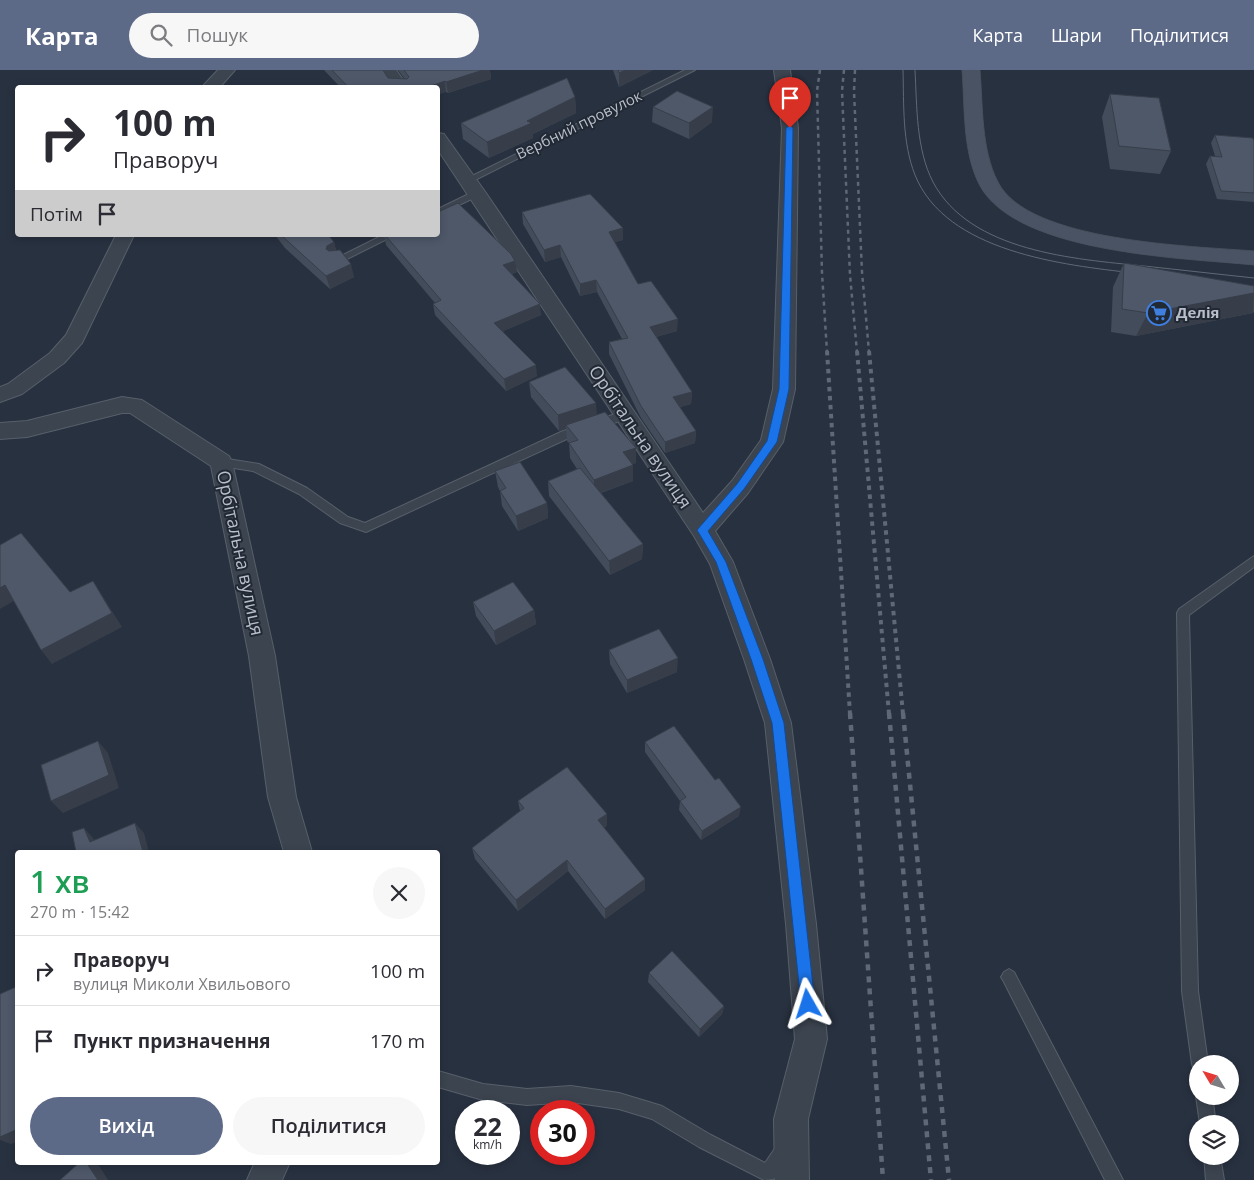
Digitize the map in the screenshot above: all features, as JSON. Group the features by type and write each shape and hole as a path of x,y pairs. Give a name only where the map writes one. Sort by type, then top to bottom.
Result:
{"street":[{"path":"212,85 227,70"},
{"path":"388,70 399,85"},
{"path":"702,530 740,487 772,442 784,389 790,128 782,70"},
{"path":"971,70 979,150 985,173 994,193 1012,210 1056,230 1115,243 1254,258"},
{"name":"Орбітальна вулиця","path":"440,141 702,530 721,562 757,659 778,723 801,924 811,1039 775,1178"},
{"path":"0,395 15,389 57,358 75,338 124,237"},
{"name":"Орбітальна вулиця","path":"0,430 27,429 122,405 134,405 221,462 262,656 282,797 297,850"},
{"path":"264,1180 272,1165"}],"lane":[{"name":"Вербний провулок","path":"440,210 472,186 691,70"},
{"path":"336,261 386,237"},
{"path":"221,462 255,467 303,491 344,520 366,528 567,434 625,415"},
{"path":"1199,1055 1190,991 1183,613 1254,561"},
{"path":"1009,977 1114,1180"},
{"path":"440,1081 483,1092 527,1097 571,1094 619,1101 656,1112 705,1141 775,1178"},
{"path":"1213,1165 1215,1180"}],"building":[{"path":"332,70 383,70 388,78 407,79 409,77 404,70 483,70 434,85 346,85"},
{"path":"567,78 575,97 527,121 532,123 487,142 461,123"},
{"path":"677,91 713,107 689,123 653,107"},
{"path":"1110,94 1159,98 1171,151 1119,146"},
{"path":"1215,135 1253,138 1254,193 1221,191 1210,156 1222,157"},
{"path":"590,194 623,228 609,232 638,284 651,281 678,319 650,327 692,392 673,397 696,431 665,442 641,406 609,342 628,338 596,280 580,284 560,245 544,250 522,212"},
{"path":"458,203 511,254 515,261 503,265 540,304 494,323 536,365 504,379 433,304 441,300 387,237 440,237 440,211"},
{"path":"283,237 330,237 334,242 327,246 326,249 329,251 340,250 351,264 326,276"},
{"path":"1124,263 1254,286 1254,293 1148,313 1122,309"},
{"path":"565,367 596,403 558,415 529,382"},
{"path":"605,412 636,448 623,452 633,465 594,480 569,443 578,440 566,425"},
{"path":"520,462 547,503 516,516 500,491 506,488 495,471"},
{"path":"580,468 643,544 609,561 548,481"},
{"path":"21,533 70,592 93,581 112,613 41,650 5,585 0,588 0,545"},
{"path":"513,582 534,610 494,631 473,602"},
{"path":"659,629 678,658 627,680 609,650"},
{"path":"674,726 715,780 719,778 741,807 702,831 680,801 686,797 645,742"},
{"path":"98,741 109,775 51,801 41,765"},
{"path":"567,767 607,814 598,820 645,879 605,909 567,860 516,900 472,848 524,808 518,801"},
{"path":"135,823 142,850 76,850 72,832 84,828 90,842"},
{"path":"672,951 724,1006 700,1029 649,973"},
{"path":"15,987 15,1130 0,1137 0,994"},
{"path":"77,1165 88,1165 98,1180 60,1180"}],"tram line":[{"path":"903,70 906,137 915,175 930,201 952,222 979,238 1009,250 1074,265 1134,273"},
{"path":"915,70 918,128 927,169 933,182 950,205 972,224 1026,248 1057,255 1254,278"}],"railway":[{"path":"820,70 817,91 822,273 827,352"},
{"path":"844,70 842,91 850,275 857,352"},
{"path":"855,70 854,91 862,272 869,352"},
{"path":"827,351 850,714"},
{"path":"857,351 889,714"},
{"path":"869,351 903,714"},
{"path":"850,713 883,1180"},
{"path":"889,713 931,1180"},
{"path":"903,713 949,1180"}],"place":[{"name":"Делія","path":"1159,313"}],"route":[{"path":"790,128 784,389 772,442 740,487 702,530 721,562 757,659 778,723 801,924 808,1004"}]}
